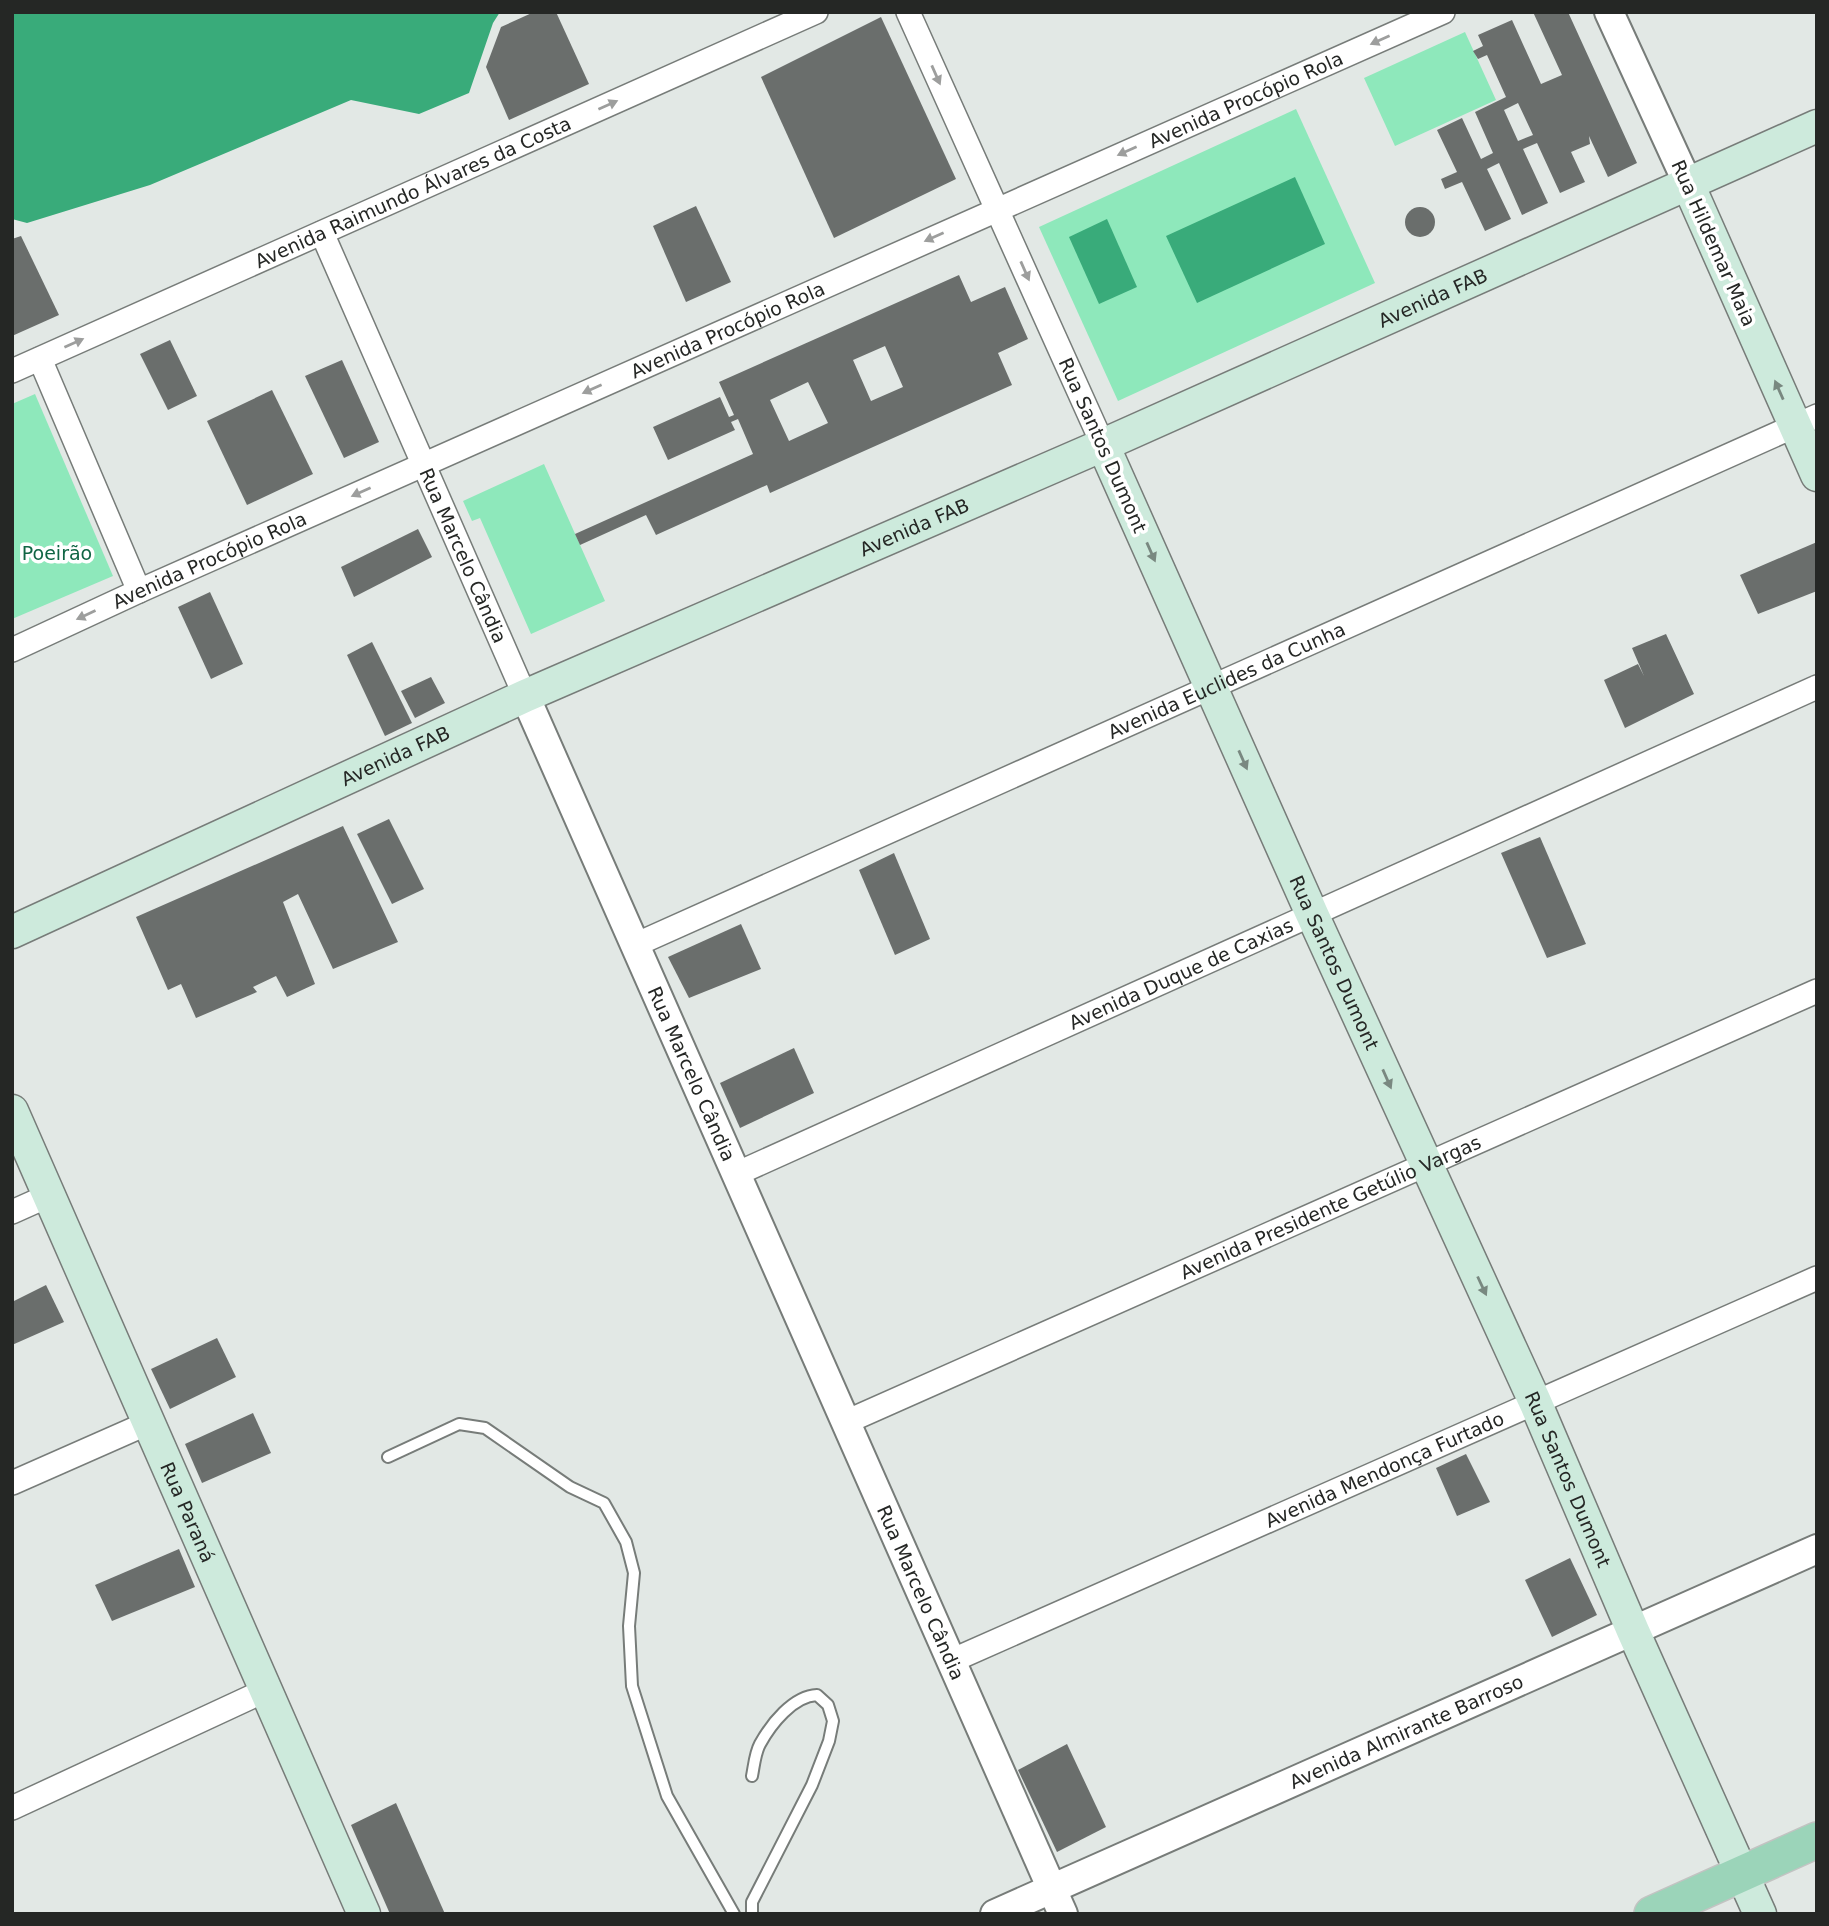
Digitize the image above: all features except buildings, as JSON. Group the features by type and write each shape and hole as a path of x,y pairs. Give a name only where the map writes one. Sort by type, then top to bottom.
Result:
{"main road":[{"name":"Avenida FAB","path":"12,932 525,696 1104,445 1817,126"},
{"name":"Rua Hildemar Maia","path":"1688,184 1806,421 1817,475"},
{"name":"Rua Santos Dumont","path":"1104,445 1312,914 1536,1404 1633,1631 1760,1914"},
{"name":"Rua Paraná","path":"12,1111 364,1914"},
{"path":"1652,1914 1817,1840"}],"street":[{"name":"Avenida Raimundo Álvares da Costa","path":"12,371 816,12"},
{"name":"Rua Santos Dumont","path":"908,12 1104,445"},
{"name":"Avenida Procópio Rola","path":"12,650 423,464 1443,12"},
{"name":"Rua Hildemar Maia","path":"1609,12 1688,184"},
{"name":"Rua Marcelo Cândia","path":"321,233 1057,1902"},
{"path":"40,359 139,591"},
{"name":"Avenida Euclides da Cunha","path":"635,945 1806,421"},
{"name":"Avenida Duque de Caxias","path":"736,1174 1817,687"},
{"name":"Avenida Presidente Getúlio Vargas","path":"846,1422 1817,991"},
{"path":"12,1212 50,1195"},
{"name":"Avenida Mendonça Furtado","path":"951,1661 1817,1278"},
{"path":"12,1483 148,1423"},
{"name":"Avenida Almirante Barroso","path":"995,1914 1057,1902 1633,1631 1817,1549"},
{"path":"12,1808 264,1691"}],"lane":[{"path":"388,1457 459,1424 485,1428 570,1487 604,1503 626,1542 634,1573 629,1626 632,1686 667,1796 734,1914"},
{"path":"752,1776 760,1744 787,1709 805,1696 817,1695 828,1705 832,1721 829,1741 812,1785 752,1902 752,1914"}],"green space":[{"path":"1465,32 1496,100 1395,146 1364,78"},
{"path":"1296,109 1375,283 1118,401 1039,227"},
{"name":"Poeirão","path":"35,394 113,576 12,619 12,404"},
{"path":"544,464 605,601 531,634 480,518 472,521 463,501"}],"shaded area":[{"path":"12,12 500,12 493,23 469,93 419,114 351,100 150,185 27,223 12,219"},
{"path":"1295,177 1325,244 1197,303 1166,236"},
{"path":"1107,219 1137,287 1099,304 1069,237"}]}
